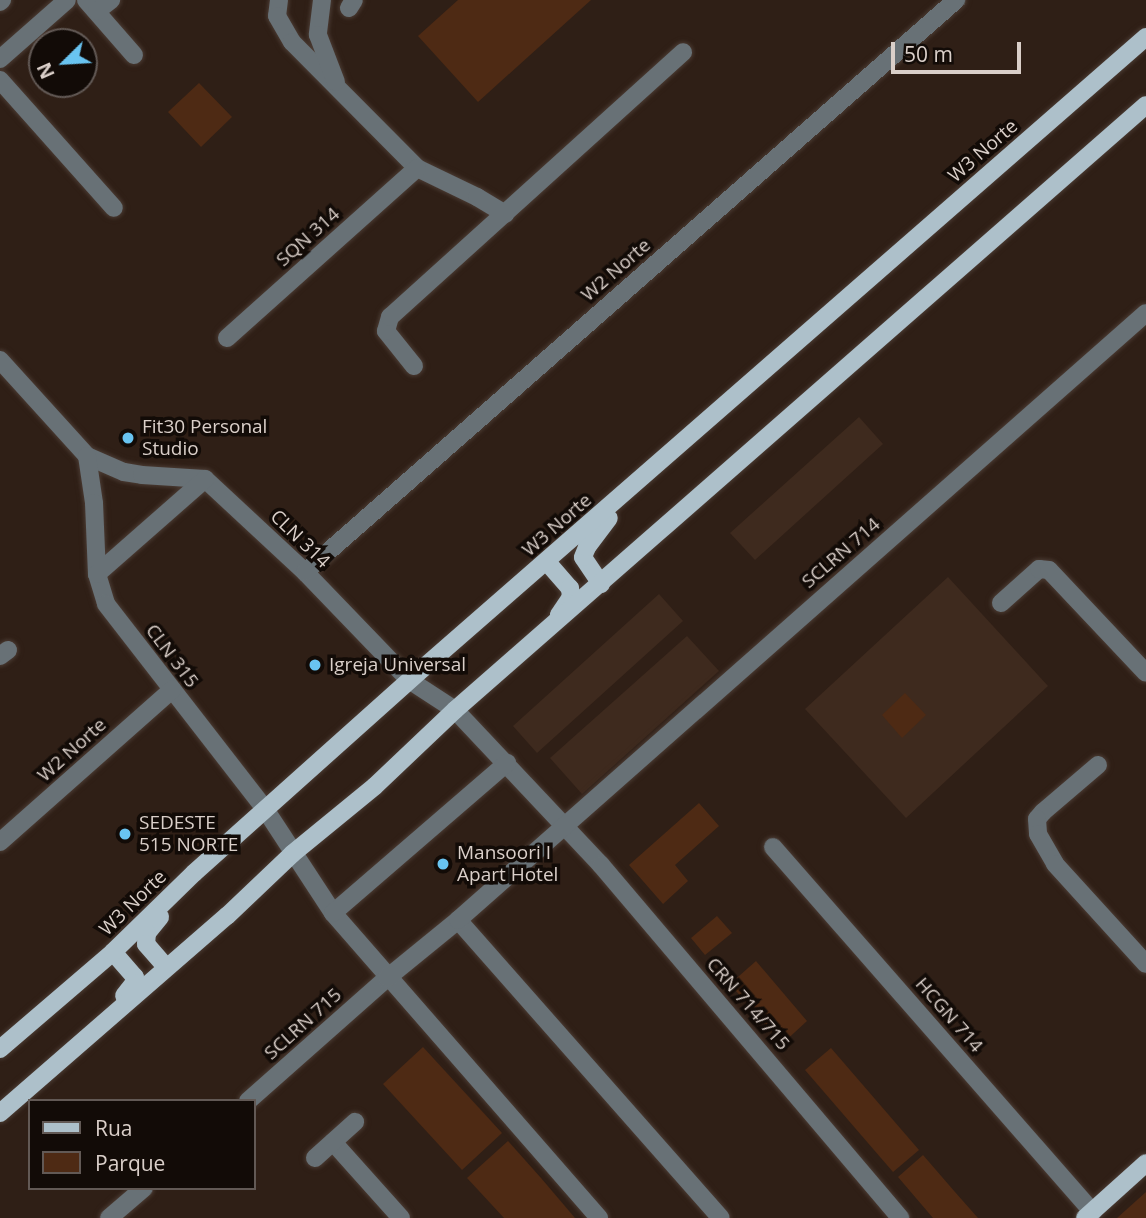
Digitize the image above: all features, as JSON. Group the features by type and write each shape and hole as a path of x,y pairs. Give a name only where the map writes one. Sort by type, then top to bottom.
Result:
{"main road":[{"name":"W3 Norte","path":"0,1049 113,951 194,873 409,680 1146,37"},
{"path":"0,1112 227,916 292,854 375,786 455,710 550,630 1146,105"},
{"path":"601,584 583,557 587,547 632,488"},
{"path":"547,562 570,588 571,597 550,630"},
{"path":"166,967 146,944 148,933 194,873"},
{"path":"98,1029 134,983 135,976 113,951"},
{"path":"1088,1215 1146,1163"}],"street":[{"path":"0,59 67,0"},
{"path":"279,0 277,16 292,42 416,168 477,197 505,214"},
{"path":"322,0 318,35 342,94"},
{"name":"W2 Norte","path":"305,572 956,0"},
{"path":"98,4 134,55"},
{"path":"292,42 318,35"},
{"path":"414,366 386,331 390,317 683,52"},
{"path":"0,80 114,208"},
{"name":"SQN 314","path":"227,338 416,168"},
{"name":"SCLRN 714","path":"563,825 1146,313"},
{"path":"0,360 87,456 133,473 205,479"},
{"name":"CLN 315","path":"87,456 94,503 97,574 106,604 265,809 292,854"},
{"path":"97,574 205,479"},
{"name":"CLN 314","path":"205,479 305,572 409,680 455,710"},
{"path":"1001,603 1039,569 1049,570 1146,673"},
{"name":"W2 Norte","path":"0,842 172,690"},
{"name":"CRN 714/715","path":"455,710 563,825 766,1057 897,1217"},
{"path":"333,914 507,763"},
{"path":"1098,765 1043,812 1037,819 1038,834 1055,864 1146,964"},
{"path":"387,978 458,920 563,825"},
{"name":"HCGN 714","path":"774,846 1088,1215"},
{"path":"292,854 333,914 599,1218"},
{"path":"458,920 721,1218"},
{"name":"SCLRN 715","path":"250,1099 387,978"},
{"path":"315,1158 355,1122"},
{"path":"333,1142 401,1218"},
{"path":"109,1218 142,1190"}],"shaded area":[{"path":"859,417 883,444 755,560 730,533"},
{"path":"948,577 1048,686 906,818 805,709"},
{"path":"659,594 683,621 537,753 513,726"},
{"path":"687,636 719,671 582,794 550,758"}],"green space":[{"path":"458,0 591,0 478,102 418,36"},
{"path":"199,83 232,117 201,147 168,112"},
{"path":"905,693 926,715 902,738 882,715"},
{"path":"699,803 719,826 675,865 688,881 663,904 629,865"},
{"path":"717,916 732,933 705,955 691,938"},
{"path":"756,961 807,1021 782,1044 730,984"},
{"path":"423,1047 502,1133 462,1170 383,1084"},
{"path":"831,1048 919,1150 893,1172 805,1070"},
{"path":"508,1141 575,1218 504,1218 467,1178"},
{"path":"923,1155 978,1218 933,1218 898,1177"},
{"path":"1146,1192 1146,1218 1117,1218"}],"place":[{"name":"Fit30 Personal Studio","path":"128,438"},
{"name":"Igreja Universal","path":"315,665"},
{"name":"SEDESTE 515 NORTE","path":"125,834"},
{"name":"Mansoori I Apart Hotel","path":"443,864"}]}
